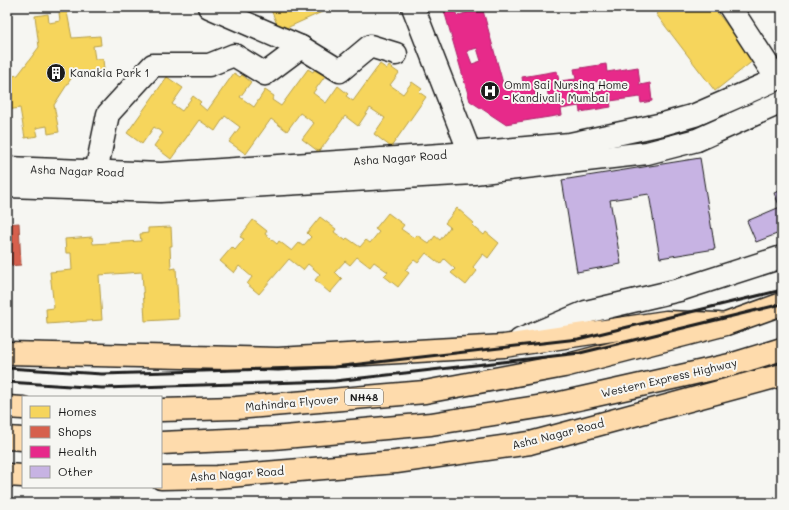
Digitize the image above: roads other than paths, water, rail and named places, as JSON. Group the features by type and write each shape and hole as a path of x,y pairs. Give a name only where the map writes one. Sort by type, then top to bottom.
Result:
{"main road":[{"name":"NH48","path":"726,324 782,304"},
{"path":"7,353 278,359 504,346 666,322 726,324"},
{"name":"Mahindra Flyover","path":"162,410 236,408 425,392 564,366 726,324"},
{"name":"Western Express Highway","path":"162,443 273,438 424,424 556,404 730,365 782,349"},
{"name":"Asha Nagar Road","path":"162,478 217,477 396,462 530,444 782,375"},
{"path":"7,407 22,408"},
{"path":"7,438 22,439"},
{"path":"7,474 22,476"}],"street":[{"path":"209,7 301,47 340,71 370,46 396,54"},
{"path":"413,7 472,163"},
{"path":"730,7 780,78"},
{"path":"96,172 108,114 153,65 209,65 234,55 265,74 301,47"},
{"name":"Asha Nagar Road","path":"7,186 160,191 472,163 663,124 695,115 780,78"},
{"name":"Asha Nagar Road","path":"7,168 161,174 472,163 646,153 697,140 782,102"},
{"path":"504,346 586,312 679,290 782,257"}],"railway":[{"path":"7,368 102,374 334,367 578,339 782,290"},
{"path":"7,382 102,388 335,381 580,353 782,304"}],"place":[{"name":"Kanakia Park 1","path":"56,73"},
{"name":"Omm Sai Nursing Home - Kandivali, Mumbai","path":"490,91"}]}
